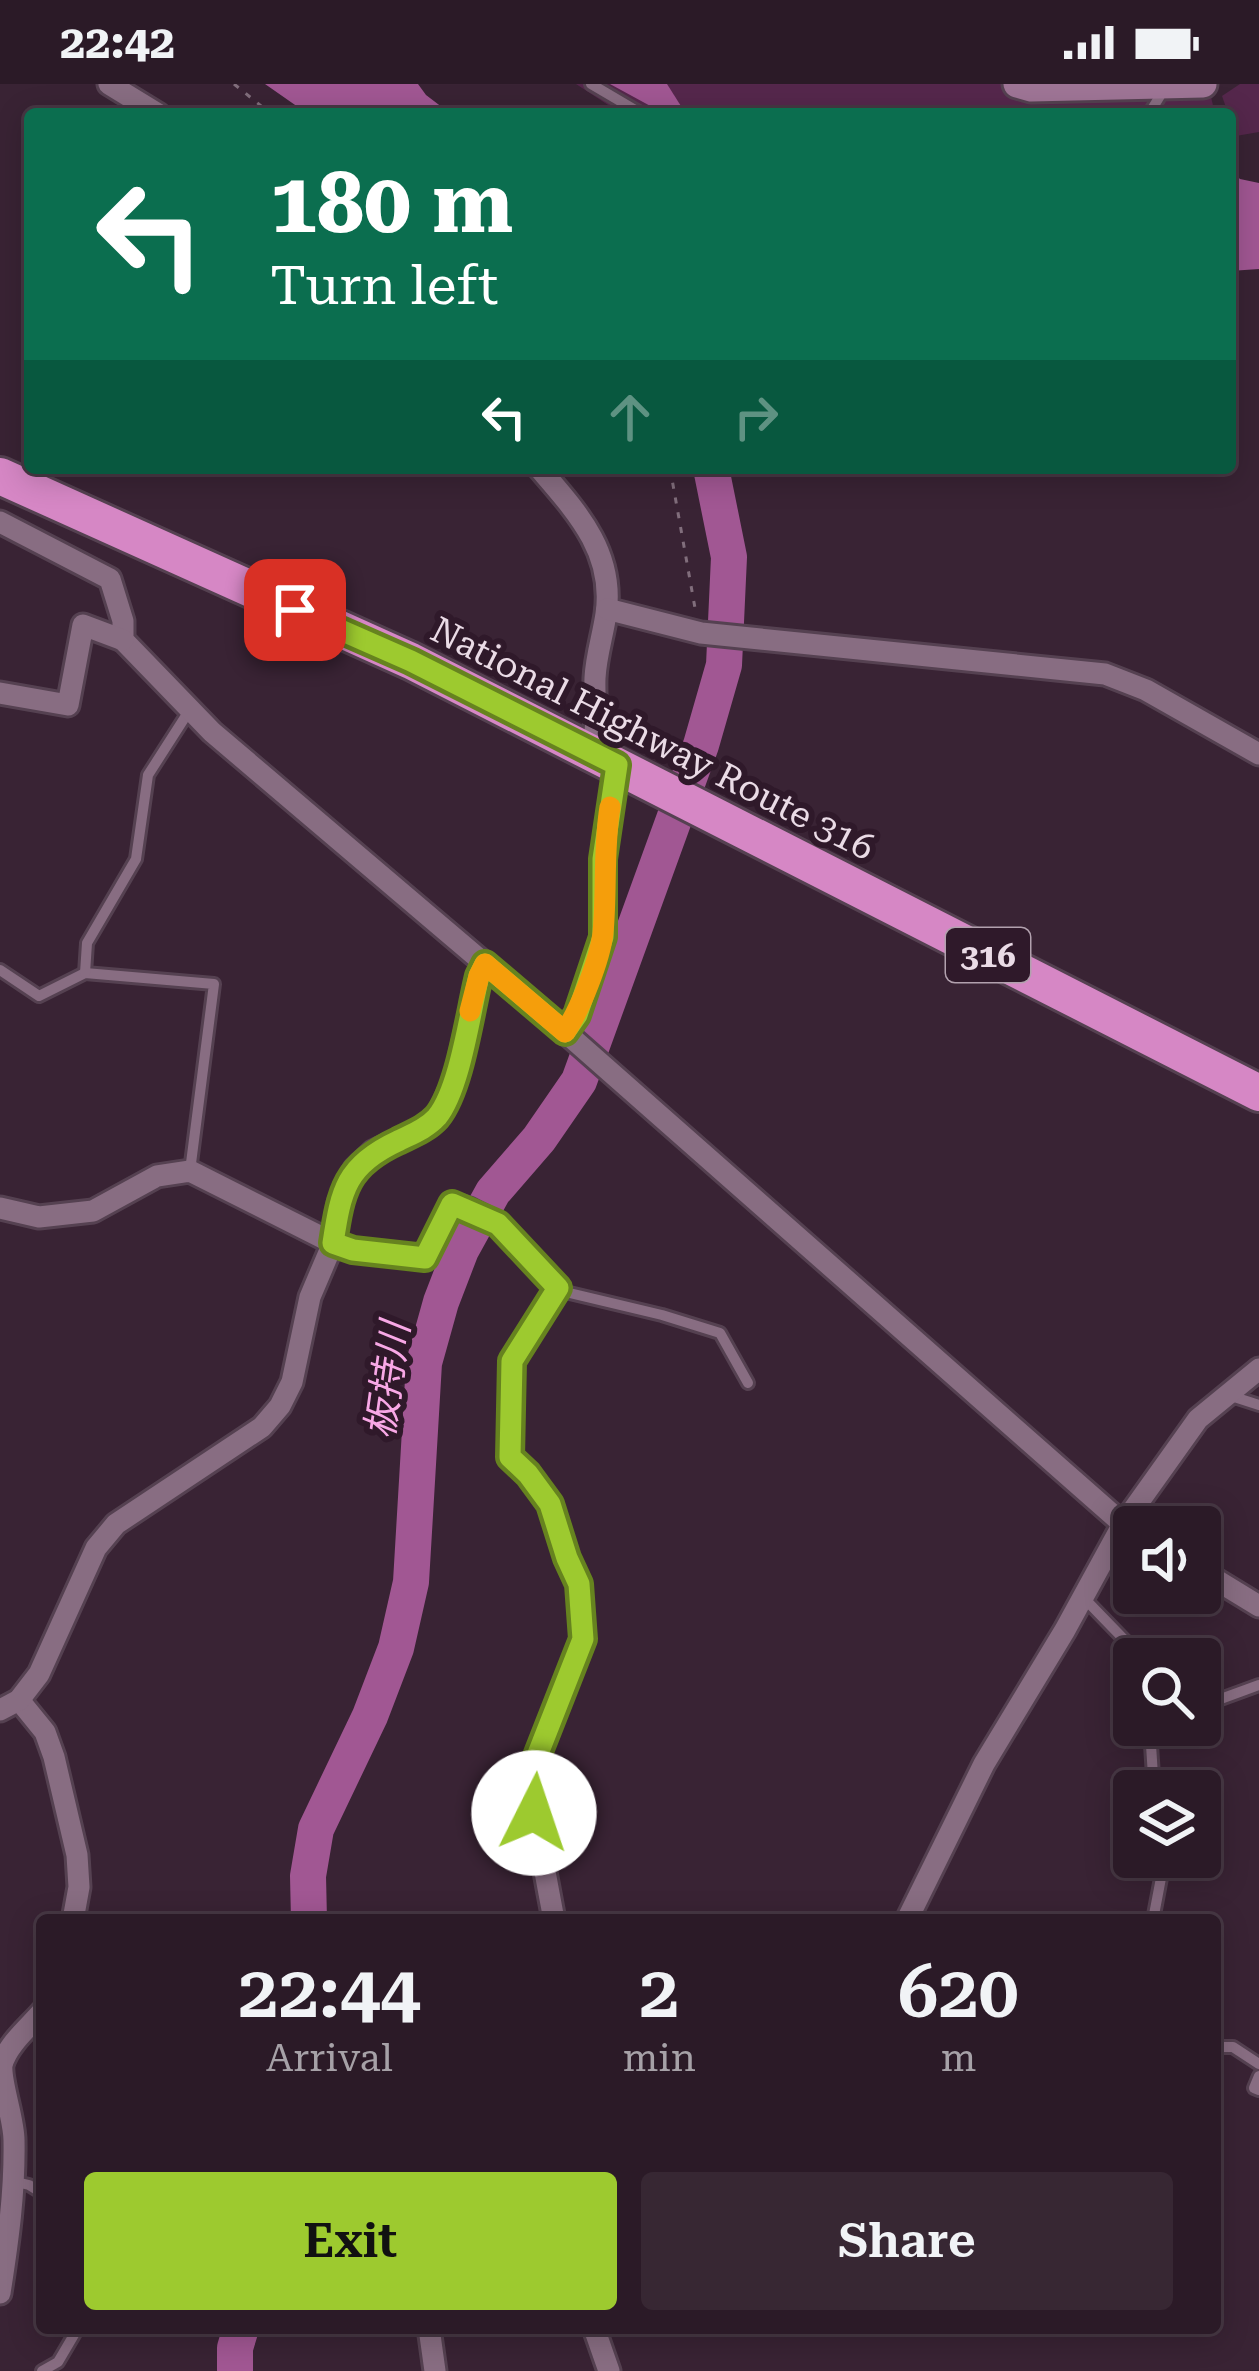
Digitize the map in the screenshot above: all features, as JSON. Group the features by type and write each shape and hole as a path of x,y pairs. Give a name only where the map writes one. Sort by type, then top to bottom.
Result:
{"highway":[{"name":"National Highway Route 316","path":"0,476 411,661 1259,1093"}],"street":[{"path":"110,84 148,108"},
{"path":"1017,84 1031,88 1203,84"},
{"path":"544,474 590,530 603,559 607,609 595,673 596,740 616,764 603,859 603,937 571,1037"},
{"path":"0,522 110,579 123,621 123,640"},
{"path":"607,609 697,632 1105,674 1259,754"},
{"path":"0,693 68,705 83,625 123,640 190,711 571,1037 1113,1513"},
{"path":"74,1914 80,1887 77,1855 54,1756 45,1732 10,1705 39,1674 96,1548 116,1524 262,1427 280,1406 292,1382 310,1297 333,1243 339,1203 355,1169 373,1153 422,1130 439,1114 455,1079 485,964"},
{"path":"0,1208 38,1217 93,1211 157,1176 190,1171 333,1243 353,1250 425,1258 452,1204 498,1224 557,1290 512,1361 510,1457 550,1504 579,1584 583,1639 532,1769 534,1813 553,1914"},
{"path":"1142,1506 1198,1418 1259,1369"},
{"path":"911,1914 984,1764 1113,1551"},
{"path":"1221,1583 1259,1606"},
{"path":"0,2293 10,2227 14,2137 1,2066 36,2019"},
{"path":"431,2334 435,2371"},
{"path":"596,2334 609,2371"}],"lane":[{"path":"591,84 632,108"},
{"path":"85,973 87,943 136,860 148,775 190,711"},
{"path":"0,970 39,996 85,973 214,984 190,1171"},
{"path":"557,1290 720,1333 748,1383"},
{"path":"1227,1395 1259,1405"},
{"path":"1083,1597 1123,1638"},
{"path":"1221,1699 1259,1685"},
{"path":"1155,1914 1161,1878"},
{"path":"1221,2047 1233,2047 1259,2064"},
{"path":"1259,2076 1255,2088 1259,2090"},
{"path":"12,2181 36,2189"},
{"path":"42,2371 58,2362 74,2334"}],"path":[{"path":"234,84 264,108"},
{"path":"671,474 697,632"}],"shaded area":[{"path":"265,84 418,84 443,108 299,108"},
{"path":"576,84 1208,84 1214,108 613,108"},
{"path":"610,84 667,84 682,108 654,108"},
{"path":"1240,84 1259,84 1259,132 1236,136 1236,108 1226,108 1222,96"},
{"path":"1236,175 1259,183 1259,269 1236,271"}],"waterway":[{"name":"板持川","path":"309,1914 308,1876 316,1829 370,1716 396,1648 411,1582 424,1363 441,1302 461,1250 493,1192 539,1139 579,1081 701,745 724,665 729,557 712,474"},
{"name":"板持川","path":"235,2371 239,2334"}],"slow traffic":[{"path":"470,1011 485,964 565,1032 577,1015 603,937 603,859 610,807"}],"route":[{"path":"295,610 411,661 617,765 603,859 603,937 577,1015 565,1032 485,964 455,1079 439,1114 422,1130 373,1153 355,1169 339,1203 333,1243 353,1250 425,1258 452,1204 498,1224 558,1288 512,1361 510,1457 550,1504 579,1584 583,1639 532,1769 534,1813"}]}
